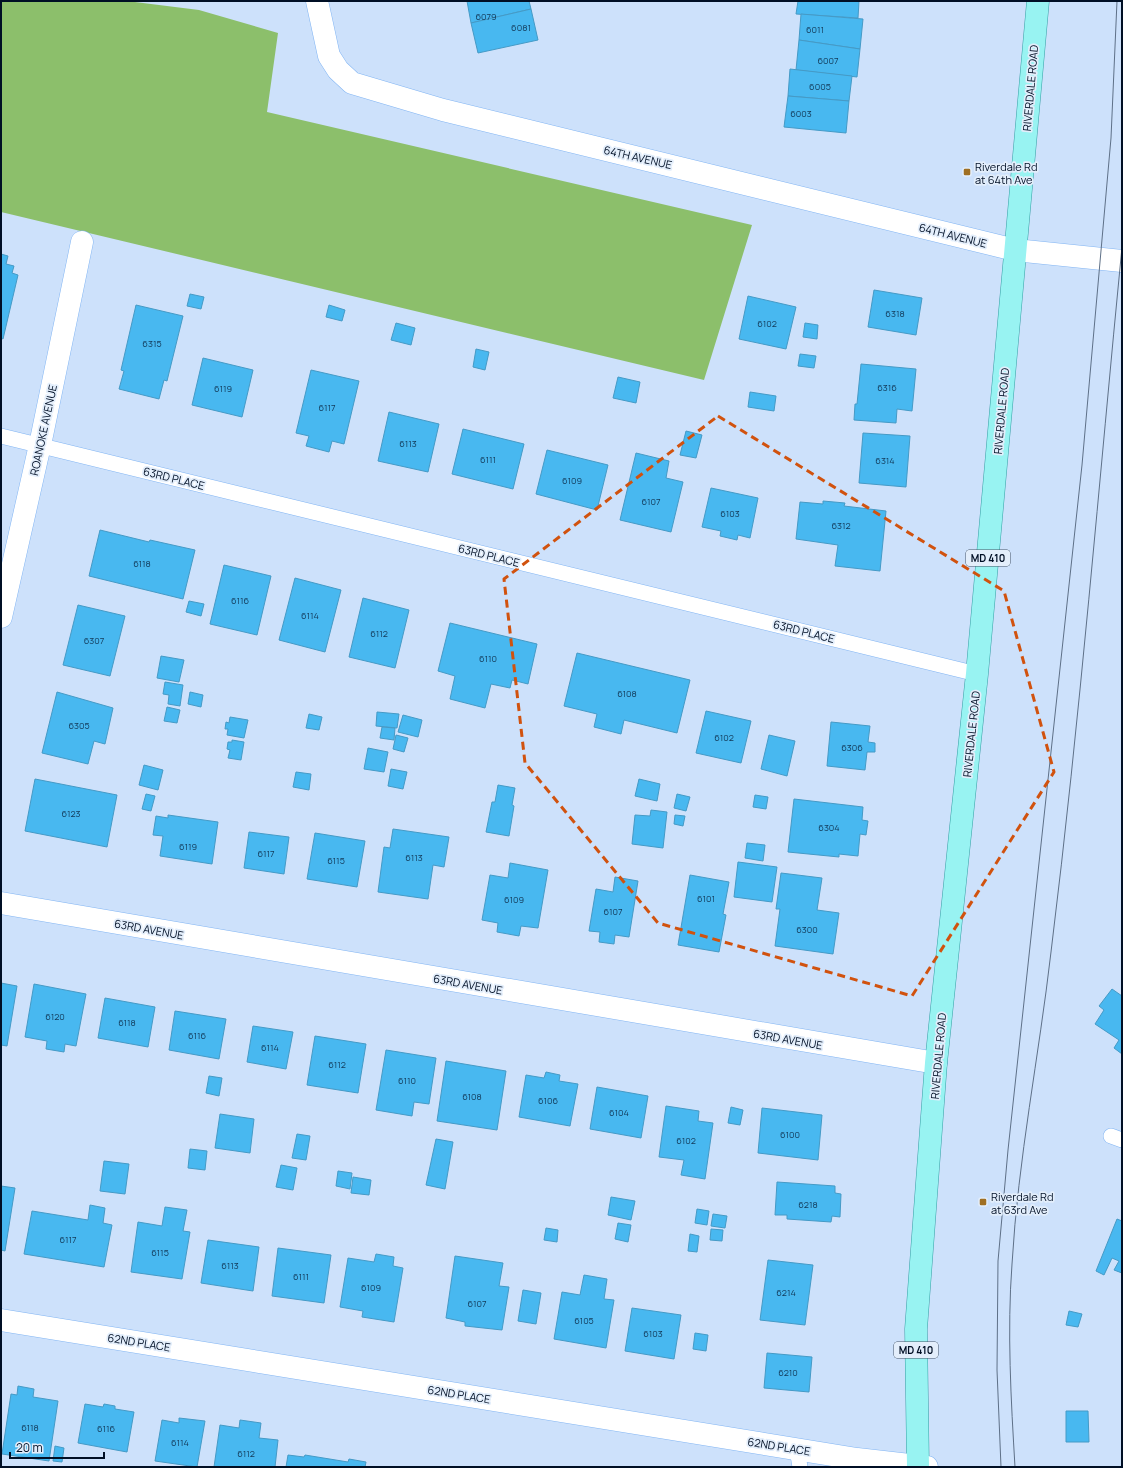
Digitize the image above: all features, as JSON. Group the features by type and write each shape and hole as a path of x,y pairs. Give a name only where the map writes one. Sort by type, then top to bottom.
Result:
{"main road":[{"name":"RIVERDALE ROAD","path":"921,1467 916,1329 936,1064 977,674 1038,1"}],"street":[{"name":"64TH AVENUE","path":"317,1 329,56 338,70 352,83 443,110 1016,250 1122,261"},
{"name":"ROANOKE AVENUE","path":"1,617 40,445 82,242"},
{"name":"63RD AVENUE","path":"1,903 936,1064"},
{"name":"62ND PLACE","path":"1,1320 799,1458 857,1458 921,1467"}],"lane":[{"name":"63RD PLACE","path":"1,436 977,674"}],"highlighted area":[{"path":"718,416 1004,591 1054,772 912,996 658,923 525,763 504,579"}],"green space":[{"path":"1,1 127,1 199,10 278,33 267,112 752,225 704,380 1,212"}],"building":[{"path":"467,1 529,1 531,9 471,23"},
{"path":"798,1 859,1 858,18 796,14"},
{"path":"531,9 538,40 478,53 471,23"},
{"path":"801,14 863,19 860,49 799,40"},
{"path":"799,40 860,49 857,77 796,70"},
{"path":"790,69 852,76 849,101 788,96"},
{"path":"788,96 849,101 846,133 784,127"},
{"path":"1,254 8,256 6,264 14,266 12,273 18,275 3,339 1,338"},
{"path":"874,290 922,298 916,335 868,327"},
{"path":"190,294 204,297 201,309 187,306"},
{"path":"748,296 796,307 786,349 739,339"},
{"path":"136,305 183,316 167,381 164,380 159,399 119,389 124,371 121,370"},
{"path":"329,305 345,310 342,321 326,317"},
{"path":"396,323 415,328 411,345 391,340"},
{"path":"805,323 818,325 817,339 803,337"},
{"path":"476,349 489,352 485,370 473,367"},
{"path":"800,354 816,356 814,368 798,366"},
{"path":"203,358 253,370 242,417 192,405"},
{"path":"861,364 916,369 912,411 897,409 896,423 854,420"},
{"path":"311,370 359,381 344,444 332,441 329,452 306,446 309,436 296,433"},
{"path":"618,377 640,382 636,403 613,398"},
{"path":"750,392 776,396 774,411 748,407"},
{"path":"389,412 439,424 428,472 378,461"},
{"path":"463,429 524,444 513,489 452,474"},
{"path":"686,431 702,435 696,458 680,455"},
{"path":"863,433 910,436 906,487 859,483"},
{"path":"547,450 608,465 597,510 536,494"},
{"path":"636,453 669,461 666,478 683,482 671,532 620,520"},
{"path":"711,488 758,498 750,538 738,535 737,540 720,536 721,531 702,527"},
{"path":"823,501 845,503 844,506 886,511 880,571 835,566 838,545 796,539 800,502 823,504"},
{"path":"100,530 149,542 150,540 195,550 183,599 89,576"},
{"path":"224,565 271,576 257,635 210,624"},
{"path":"295,578 341,590 325,652 279,640"},
{"path":"363,598 409,610 395,668 349,657"},
{"path":"189,601 204,604 201,616 186,612"},
{"path":"78,605 125,616 110,676 63,665"},
{"path":"450,623 537,644 528,684 512,680 510,688 491,684 485,708 450,699 455,676 438,671"},
{"path":"577,653 690,680 677,733 624,720 621,734 594,727 597,714 564,706"},
{"path":"161,656 184,660 179,682 157,678"},
{"path":"165,682 183,685 180,706 168,704 169,695 163,694"},
{"path":"57,692 113,708 105,744 94,741 88,764 42,753"},
{"path":"190,692 203,695 201,707 188,704"},
{"path":"167,707 180,710 177,723 164,721"},
{"path":"706,711 751,721 741,763 696,753"},
{"path":"377,712 399,714 397,728 376,726"},
{"path":"309,714 322,717 319,730 306,728"},
{"path":"403,715 422,720 418,737 398,732"},
{"path":"230,717 248,720 244,738 227,735 228,729 225,729 226,722 229,723"},
{"path":"831,722 870,726 868,742 875,743 875,752 867,752 865,770 827,766"},
{"path":"382,727 395,728 394,740 380,738"},
{"path":"396,735 408,738 404,752 393,749"},
{"path":"769,735 795,741 787,776 761,769"},
{"path":"232,740 244,742 241,760 228,758 230,750 227,749 228,742 232,742"},
{"path":"368,748 388,752 384,772 364,769"},
{"path":"144,765 163,770 158,790 139,785"},
{"path":"391,769 407,772 403,789 388,786"},
{"path":"296,772 311,774 309,790 293,787"},
{"path":"35,779 117,795 107,847 25,831"},
{"path":"639,779 660,784 657,801 635,796"},
{"path":"498,785 515,788 512,805 514,806 509,836 486,832 492,802 495,802"},
{"path":"146,794 155,796 151,811 142,809"},
{"path":"677,794 690,797 686,811 674,808"},
{"path":"755,795 768,797 766,809 753,807"},
{"path":"794,799 863,807 862,820 868,821 866,835 860,834 858,856 839,854 839,857 788,852"},
{"path":"651,810 667,812 663,848 632,844 635,815 650,816"},
{"path":"168,815 218,822 212,864 160,856 163,836 153,835 156,816 168,818"},
{"path":"675,815 685,816 683,826 674,824"},
{"path":"393,829 449,837 444,867 433,865 428,899 378,892 384,847 390,848"},
{"path":"249,832 289,837 284,874 244,868"},
{"path":"315,833 365,841 357,887 307,879"},
{"path":"747,843 765,845 763,861 745,858"},
{"path":"738,862 777,867 772,902 734,897"},
{"path":"510,863 548,870 538,928 521,926 519,936 497,932 498,923 482,920 490,875 508,878"},
{"path":"781,873 822,878 817,910 839,913 833,954 775,946 780,909 776,909"},
{"path":"690,875 729,882 723,914 726,915 719,952 678,945"},
{"path":"615,877 638,881 629,937 615,935 614,944 599,942 600,932 589,931 596,889 613,892"},
{"path":"1,983 17,986 7,1046 1,1045"},
{"path":"34,984 86,994 76,1046 65,1044 64,1052 46,1049 47,1041 25,1037"},
{"path":"1112,989 1122,996 1122,1054 1114,1048 1119,1040 1095,1024 1104,1010 1099,1006"},
{"path":"105,998 155,1007 148,1047 98,1038"},
{"path":"175,1011 226,1019 219,1059 169,1050"},
{"path":"253,1026 293,1032 286,1069 247,1062"},
{"path":"315,1036 366,1044 358,1093 307,1085"},
{"path":"386,1050 436,1058 429,1104 414,1102 412,1116 376,1110"},
{"path":"446,1061 506,1071 497,1130 437,1121"},
{"path":"546,1072 560,1075 559,1081 578,1084 570,1126 519,1117 526,1075 544,1078"},
{"path":"209,1076 222,1078 219,1096 206,1093"},
{"path":"597,1087 648,1096 641,1138 590,1129"},
{"path":"666,1106 699,1111 698,1121 713,1123 705,1179 681,1175 684,1160 659,1157"},
{"path":"731,1107 743,1110 740,1125 728,1123"},
{"path":"762,1108 822,1115 818,1160 758,1153"},
{"path":"220,1114 254,1119 250,1153 215,1148"},
{"path":"297,1134 310,1136 306,1160 292,1158"},
{"path":"436,1139 453,1142 445,1189 426,1185"},
{"path":"190,1149 207,1151 205,1170 188,1168"},
{"path":"104,1161 129,1164 125,1194 100,1191"},
{"path":"281,1165 297,1168 293,1190 276,1187"},
{"path":"338,1171 352,1173 350,1189 336,1186"},
{"path":"353,1177 371,1180 369,1195 351,1193"},
{"path":"777,1182 835,1186 835,1193 841,1194 840,1217 832,1216 831,1222 787,1219 787,1215 775,1215"},
{"path":"1,1186 15,1188 5,1251 1,1250"},
{"path":"611,1197 635,1201 631,1220 608,1215"},
{"path":"90,1205 105,1208 103,1223 112,1225 104,1267 24,1254 32,1211 88,1220"},
{"path":"165,1207 187,1210 183,1231 190,1232 182,1279 131,1272 138,1222 162,1226"},
{"path":"697,1209 709,1211 707,1225 695,1223"},
{"path":"713,1214 727,1216 725,1228 711,1226"},
{"path":"1117,1219 1122,1221 1122,1273 1114,1270 1119,1261 1112,1258 1104,1275 1096,1271"},
{"path":"618,1223 631,1225 628,1242 615,1239"},
{"path":"546,1228 558,1230 557,1242 544,1240"},
{"path":"711,1229 723,1230 722,1241 710,1240"},
{"path":"690,1234 699,1236 697,1252 688,1251"},
{"path":"208,1240 259,1247 253,1291 201,1283"},
{"path":"278,1248 331,1255 324,1303 272,1296"},
{"path":"376,1254 394,1257 393,1266 403,1268 394,1322 362,1317 363,1311 340,1307 348,1258 374,1262"},
{"path":"455,1256 503,1263 499,1286 509,1287 502,1330 465,1326 465,1322 446,1318"},
{"path":"768,1260 813,1265 805,1325 760,1320"},
{"path":"584,1275 607,1279 604,1299 614,1300 606,1348 554,1339 562,1292 580,1295"},
{"path":"523,1290 541,1293 536,1324 518,1321"},
{"path":"632,1308 681,1315 674,1359 625,1351"},
{"path":"1069,1311 1082,1314 1078,1327 1066,1325"},
{"path":"695,1333 708,1335 706,1351 693,1349"},
{"path":"767,1353 812,1357 809,1392 764,1388"},
{"path":"18,1386 34,1389 33,1397 58,1401 49,1461 2,1454 11,1394 17,1395"},
{"path":"85,1404 103,1407 104,1404 115,1406 115,1409 134,1412 127,1452 78,1443"},
{"path":"1066,1411 1088,1411 1089,1442 1066,1442"},
{"path":"179,1418 205,1421 197,1467 155,1461 162,1420 179,1423"},
{"path":"240,1420 261,1423 259,1438 278,1440 275,1467 214,1467 220,1425 239,1428"},
{"path":"55,1446 64,1448 62,1462 53,1461"},
{"path":"288,1455 304,1457 305,1455 348,1462 349,1459 366,1462 365,1467 286,1467"}],"tram line":[{"path":"1001,1467 997,1370 998,1261 1008,1150 1082,465 1111,138 1117,1"},
{"path":"1015,1467 1010,1340 1011,1289 1015,1225 1024,1147 1046,991 1071,776 1122,247"}],"place":[{"name":"Riverdale Rd at 64th Ave","path":"967,172"},
{"name":"Riverdale Rd at 63rd Ave","path":"983,1202"}]}
